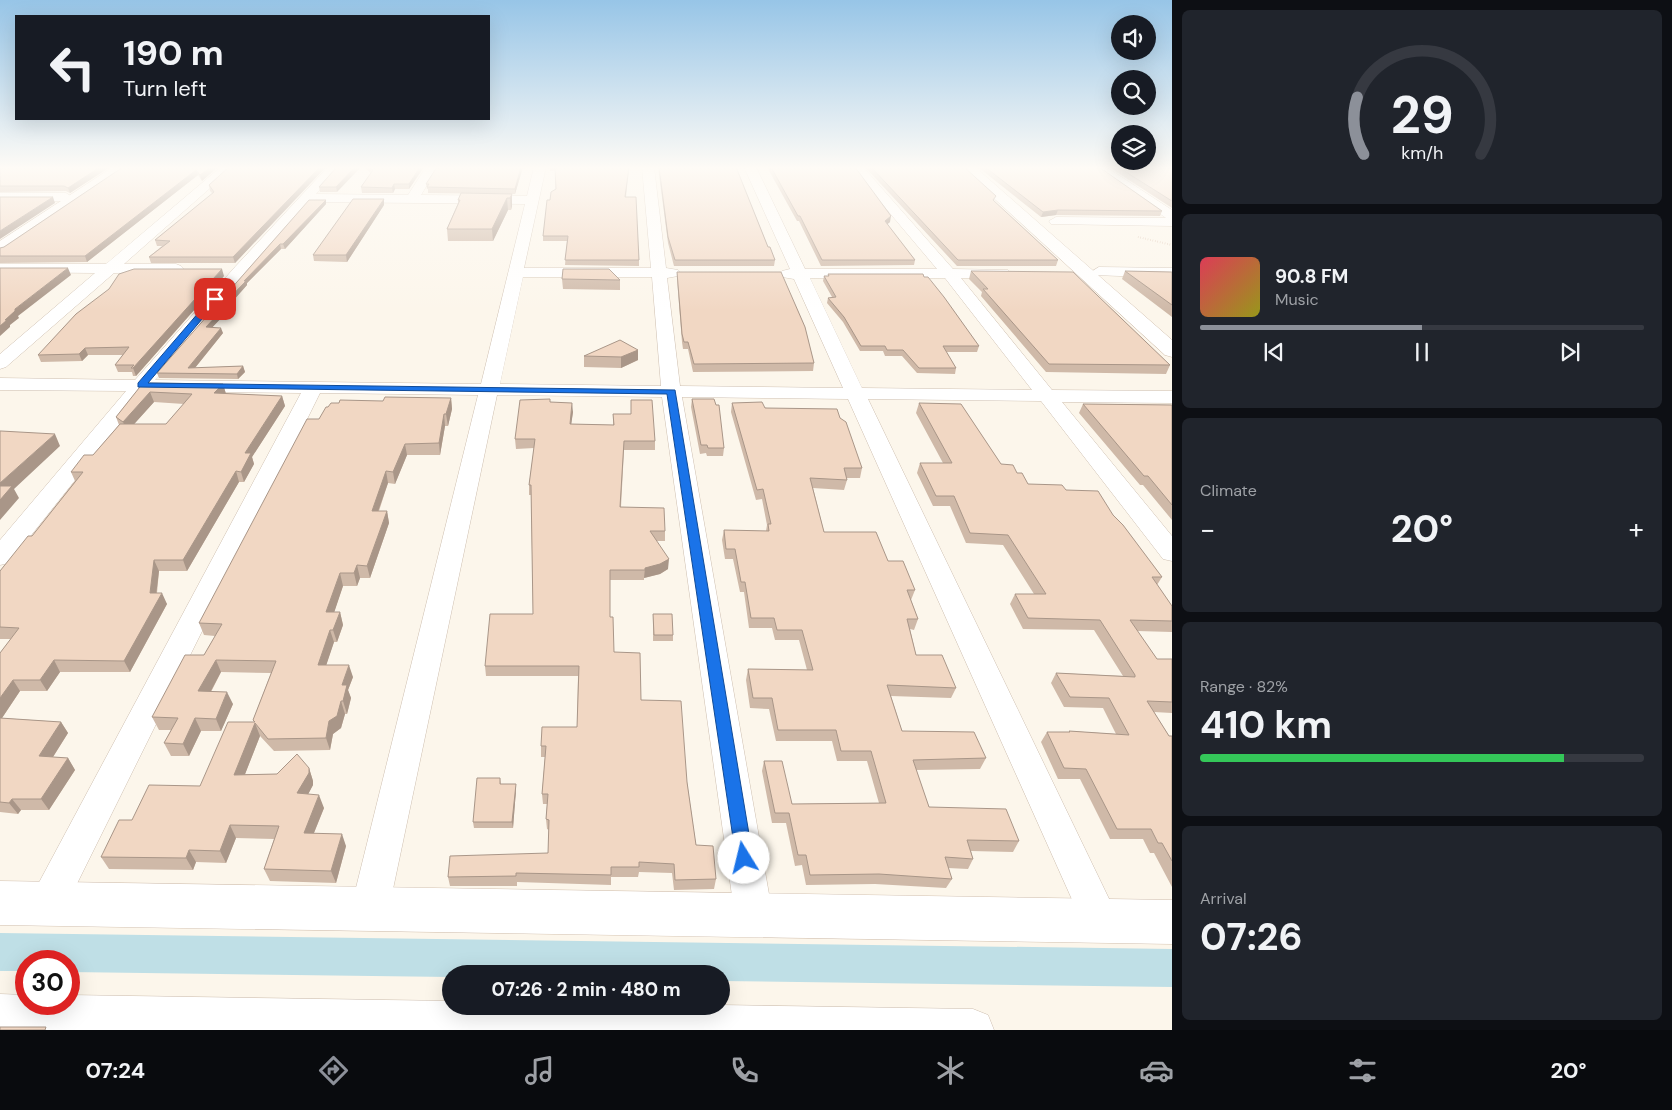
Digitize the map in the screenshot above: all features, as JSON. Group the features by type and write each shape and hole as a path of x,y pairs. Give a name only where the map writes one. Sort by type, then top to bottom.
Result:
{"street":[{"path":"0,241 40,215"},
{"path":"0,248 50,215"},
{"path":"0,363 171,215"},
{"path":"0,557 141,385 240,270 291,215"},
{"path":"370,908 530,215"},
{"path":"653,215 671,392 754,917"},
{"path":"772,215 854,395 1100,920"},
{"path":"899,215 949,273 1172,554"},
{"path":"1024,215 1092,273 1172,335"},
{"path":"1029,215 1092,273 1172,351"},
{"path":"1056,221 1172,222"},
{"path":"0,268 193,270"},
{"path":"221,270 240,270"},
{"path":"518,272 687,273"},
{"path":"772,274 1017,273"},
{"path":"1066,273 1172,273"},
{"path":"0,384 854,395 1172,397"},
{"path":"48,903 314,387"},
{"path":"0,903 370,908 754,917 1172,922"},
{"path":"0,1015 354,1025 973,1030"}],"building":[{"path":"0,215 25,215 0,231"},
{"path":"52,215 138,215 85,256 0,256 0,248"},
{"path":"186,215 274,215 233,257 149,257 170,241 155,240"},
{"path":"296,215 311,215 283,244 280,244 219,309 223,309 206,327 221,328 188,368 243,366 237,374 157,373"},
{"path":"342,215 373,215 346,255 313,255"},
{"path":"453,215 499,215 492,229 447,229"},
{"path":"545,215 637,215 639,260 565,260 568,236 543,236"},
{"path":"665,215 755,215 775,260 675,260 668,237"},
{"path":"890,215 885,221 915,260 822,260 800,216 798,216"},
{"path":"916,215 1009,215 1058,260 958,260"},
{"path":"0,268 68,268 15,309 0,326"},
{"path":"134,269 222,269 133,368 131,368 134,365 115,365 129,347 85,348 79,354 38,355 76,314 109,289 119,274"},
{"path":"563,269 609,269 620,280 562,279"},
{"path":"971,271 1073,272 1170,365 1049,364 983,289 988,289"},
{"path":"1125,271 1172,272 1172,305"},
{"path":"677,272 781,272 805,327 814,363 694,364 688,342 684,342 682,334"},
{"path":"828,274 923,274 924,277 928,277 944,297 979,346 943,346 956,368 919,368 903,350 887,350 885,346 861,346 844,317 828,298 836,297 824,276 829,276"},
{"path":"620,340 638,350 621,357 584,356"},
{"path":"143,383 223,384 214,393 282,396 245,453 251,453 241,472 236,471 183,560 154,560 150,593 162,593 124,661 54,660 40,680 13,680 0,698 0,653 19,628 0,627 0,571 28,536 32,536 83,472 71,472 84,455 93,455 120,424 166,424 192,394 150,392 123,422 116,417"},
{"path":"385,397 451,398 446,414 444,414 439,443 405,444 393,472 386,471 372,511 387,511 367,566 357,565 354,573 340,573 326,612 340,612 333,630 330,630 318,665 349,665 342,685 347,685 343,701 341,701 337,716 329,721 326,738 268,739 255,723 234,775 277,774 297,754 309,768 309,773 297,793 319,795 304,833 342,834 331,871 264,869 279,826 230,825 220,851 189,850 186,858 101,857 119,820 132,820 149,785 200,786 228,722 255,722 253,720 276,661 216,660 198,691 227,692 216,719 195,718 183,744 164,743 178,718 152,717 185,655 204,655 222,624 199,623 307,419 319,419 326,407 331,403 339,403 340,400 383,401"},
{"path":"550,399 550,402 572,403 570,424 614,425 613,414 631,414 631,400 652,400 655,441 624,441 620,507 664,508 665,531 650,531 669,559 660,564 645,568 645,570 610,570 610,617 613,617 614,652 640,653 641,700 681,701 687,782 696,845 713,846 716,879 675,880 674,864 639,862 639,867 611,867 611,875 516,873 516,876 448,877 450,856 548,853 549,820 546,819 548,794 542,794 546,746 541,746 542,727 577,727 579,666 485,666 490,614 533,614 531,485 529,485 535,439 515,439 520,400"},
{"path":"692,399 714,399 716,405 719,405 724,448 708,448 707,445 701,445"},
{"path":"762,402 765,408 837,409 840,418 846,422 862,468 844,468 847,480 810,478 824,532 876,532 888,561 903,561 915,590 907,590 918,619 907,619 916,655 942,655 956,688 887,685 902,731 974,732 986,758 913,760 929,807 1006,809 1019,841 967,840 973,859 945,857 952,879 879,874 810,875 806,855 798,855 789,813 775,813 764,761 782,761 792,804 886,803 871,751 841,751 836,730 778,730 772,698 753,698 748,669 813,670 802,630 777,630 774,618 751,618 745,582 741,582 735,549 726,549 724,530 769,531 768,524 771,524 763,489 757,490 732,403"},
{"path":"919,403 961,404 1001,464 1013,465 1017,473 1022,473 1028,484 1062,485 1066,490 1098,491 1113,515 1123,525 1162,577 1152,577 1172,606 1172,621 1130,620 1157,659 1172,659 1172,702 1147,701 1169,736 1172,736 1172,861 1162,843 1158,843 1151,829 1117,829 1086,769 1064,768 1047,732 1069,731 1129,735 1109,698 1070,697 1056,673 1135,677 1135,675 1100,620 1028,618 1015,594 1046,594 1008,535 970,533 954,496 936,496 920,463 952,463"},
{"path":"1083,404 1172,405 1172,505 1148,476 1144,476"},
{"path":"1,431 55,434 0,483"},
{"path":"0,486 12,486 0,500"},
{"path":"653,614 672,614 673,635 654,635"},
{"path":"0,718 61,722 39,756 68,758 41,799 12,799 9,803 0,802"},
{"path":"477,778 500,778 500,784 516,784 512,822 473,822"},
{"path":"0,1027 46,1027 45,1030 0,1030"}],"waterway":[{"path":"0,952 1172,968"}],"route":[{"path":"215,299 141,385 671,392 744,858"}]}
